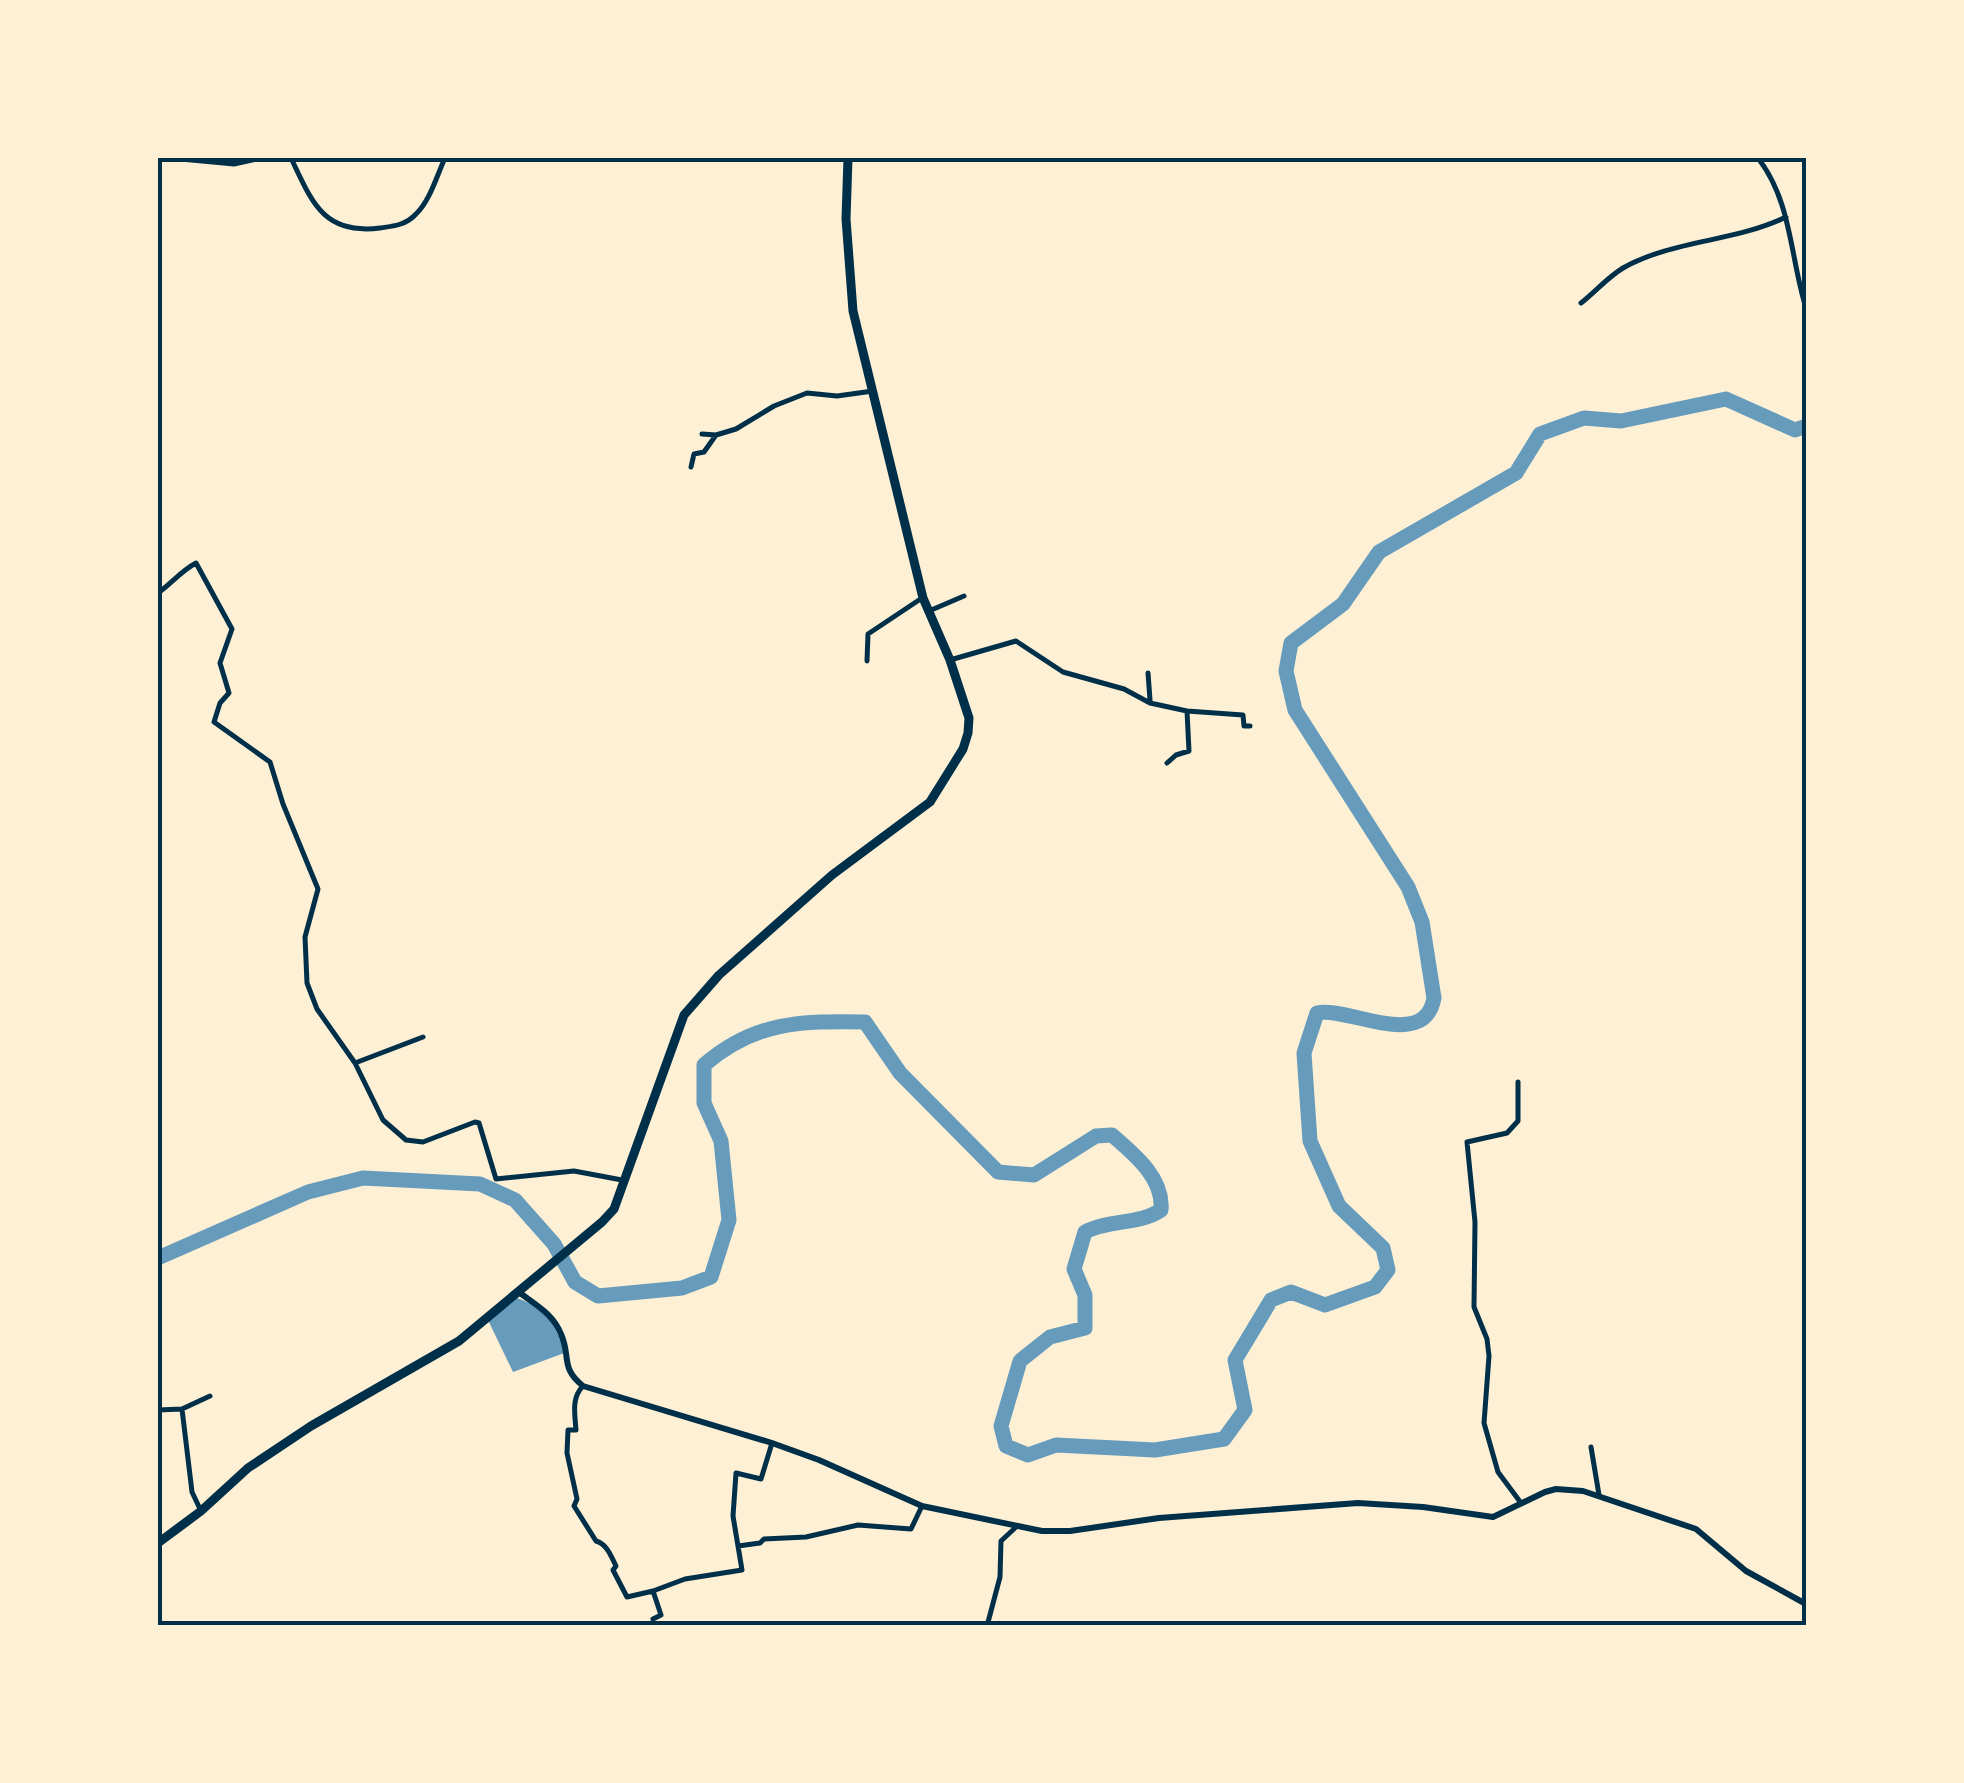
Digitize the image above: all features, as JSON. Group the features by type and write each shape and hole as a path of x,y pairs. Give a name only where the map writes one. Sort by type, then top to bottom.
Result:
{"main road":[{"path":"158,1542 201,1511 248,1468 311,1426 460,1340 520,1294 614,1209 684,1015 698,997 832,875 930,802 963,749 969,718 950,660 923,598 853,311 848,271 848,158"}],"street":[{"path":"170,158 234,164 262,158"},
{"path":"290,158 318,211 345,227 368,230 401,225 417,214 445,158"},
{"path":"1758,158 1767,169 1786,217 1795,273 1806,308"},
{"path":"1581,303 1621,269 1640,260 1764,228 1786,217"},
{"path":"702,434 736,430 774,406 806,393 837,396 872,391"},
{"path":"691,468 694,454 704,452 716,435"},
{"path":"158,593 196,563 232,630 220,663 229,693 220,703 214,722 270,762 318,889 305,937 307,983 318,1009 355,1063 383,1120 406,1140 422,1142 475,1122 482,1128 496,1179 574,1171 625,1181"},
{"path":"929,612 964,596"},
{"path":"867,661 868,634 923,598"},
{"path":"950,660 1016,641 1062,672 1124,690 1150,703 1187,711 1242,715 1244,726 1250,726"},
{"path":"1148,673 1150,703"},
{"path":"1167,764 1176,755 1189,751 1187,711"},
{"path":"355,1063 423,1037"},
{"path":"1518,1082 1518,1121 1507,1133 1466,1142 1476,1222 1474,1307 1487,1339 1489,1356 1484,1423 1498,1472 1521,1503"},
{"path":"520,1294 548,1313 562,1336 567,1367 582,1386 772,1442 922,1506 1015,1528 1070,1531 1159,1518 1358,1503 1493,1517 1556,1489 1598,1495 1696,1528 1746,1571 1806,1604"},
{"path":"582,1386 574,1406 576,1430 568,1430 567,1453 578,1499 574,1506 596,1541 608,1550 616,1566 613,1570 627,1596 685,1579 742,1570 733,1516 736,1474 761,1479 772,1442"},
{"path":"158,1410 182,1409 210,1396"},
{"path":"182,1409 192,1492 201,1511"},
{"path":"1591,1447 1598,1495"},
{"path":"738,1546 858,1525 911,1529 922,1506"},
{"path":"987,1626 998,1589 1001,1541 1015,1528"},
{"path":"653,1591 661,1614 653,1619 655,1626"}],"water":[{"path":"517,1298 545,1309 567,1352 513,1372 488,1320"}],"waterway":[{"path":"158,1258 308,1192 363,1178 480,1184 515,1200 554,1244 575,1282 598,1296 682,1288 711,1277 729,1220 721,1141 704,1103 704,1065 723,1050 760,1032 799,1024 865,1022 900,1073 998,1172 1034,1175 1096,1136 1112,1135 1146,1168 1158,1187 1161,1210 1085,1232 1074,1269 1085,1295 1085,1328 1050,1337 1020,1361 1001,1426 1006,1446 1028,1455 1056,1445 1155,1450 1224,1439 1245,1410 1235,1360 1271,1300 1291,1292 1325,1305 1375,1287 1388,1270 1383,1248 1339,1206 1310,1141 1304,1053 1317,1013 1401,1025 1416,1022 1427,1014 1434,998 1422,922 1408,887 1295,710 1286,671 1291,643 1343,604 1379,552 1516,473 1540,434 1584,418 1621,421 1726,399 1795,430 1806,426"}]}
